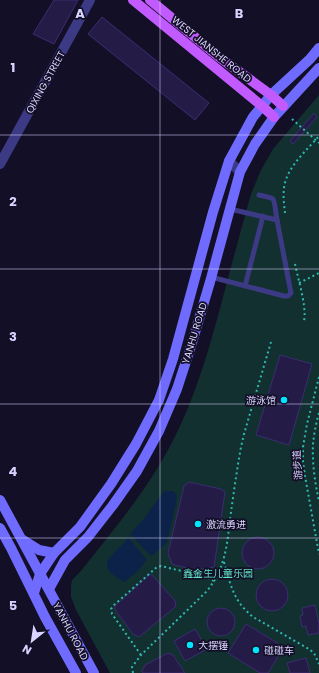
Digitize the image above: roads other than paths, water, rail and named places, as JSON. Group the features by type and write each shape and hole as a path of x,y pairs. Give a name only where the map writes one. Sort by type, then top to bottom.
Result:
{"main road":[{"name":"WEST JIANSHE ROAD","path":"133,0 274,117"},
{"name":"WEST JIANSHE ROAD","path":"150,0 219,57 271,95 283,106"},
{"name":"YANHU ROAD","path":"34,593 40,574 54,553 80,527 111,484 136,444 159,400 173,359 213,212 229,161 253,117 271,95 310,59 319,48"},
{"name":"YANHU ROAD","path":"49,589 65,560 88,537 137,471 159,432 177,389 191,346 240,172 255,144 274,117 319,68"},
{"name":"YANHU ROAD","path":"0,500 94,673"},
{"name":"YANHU ROAD","path":"0,528 45,617 76,673"},
{"name":"YANHU ROAD","path":"22,539 39,550 54,553"}],"street":[{"name":"QIXING STREET","path":"0,164 90,0"},
{"path":"229,161 240,172"}],"lane":[{"path":"211,277 284,296 288,296 291,293 275,210 275,201 259,195"},
{"path":"230,209 277,220"},
{"path":"245,286 263,216"}],"water":[{"path":"164,491 173,491 177,495 175,508 167,542 151,556 130,534 142,521"},
{"path":"128,537 147,560 137,572 124,582 109,570 107,564 109,558 126,541"}],"place":[{"name":"游泳馆","path":"284,400"},
{"name":"激流勇进","path":"198,524"},
{"name":"大摆锤","path":"190,645"},
{"name":"碰碰车","path":"256,650"}],"park label":[{"name":"鑫金生儿童乐园","path":"218,573"}]}
